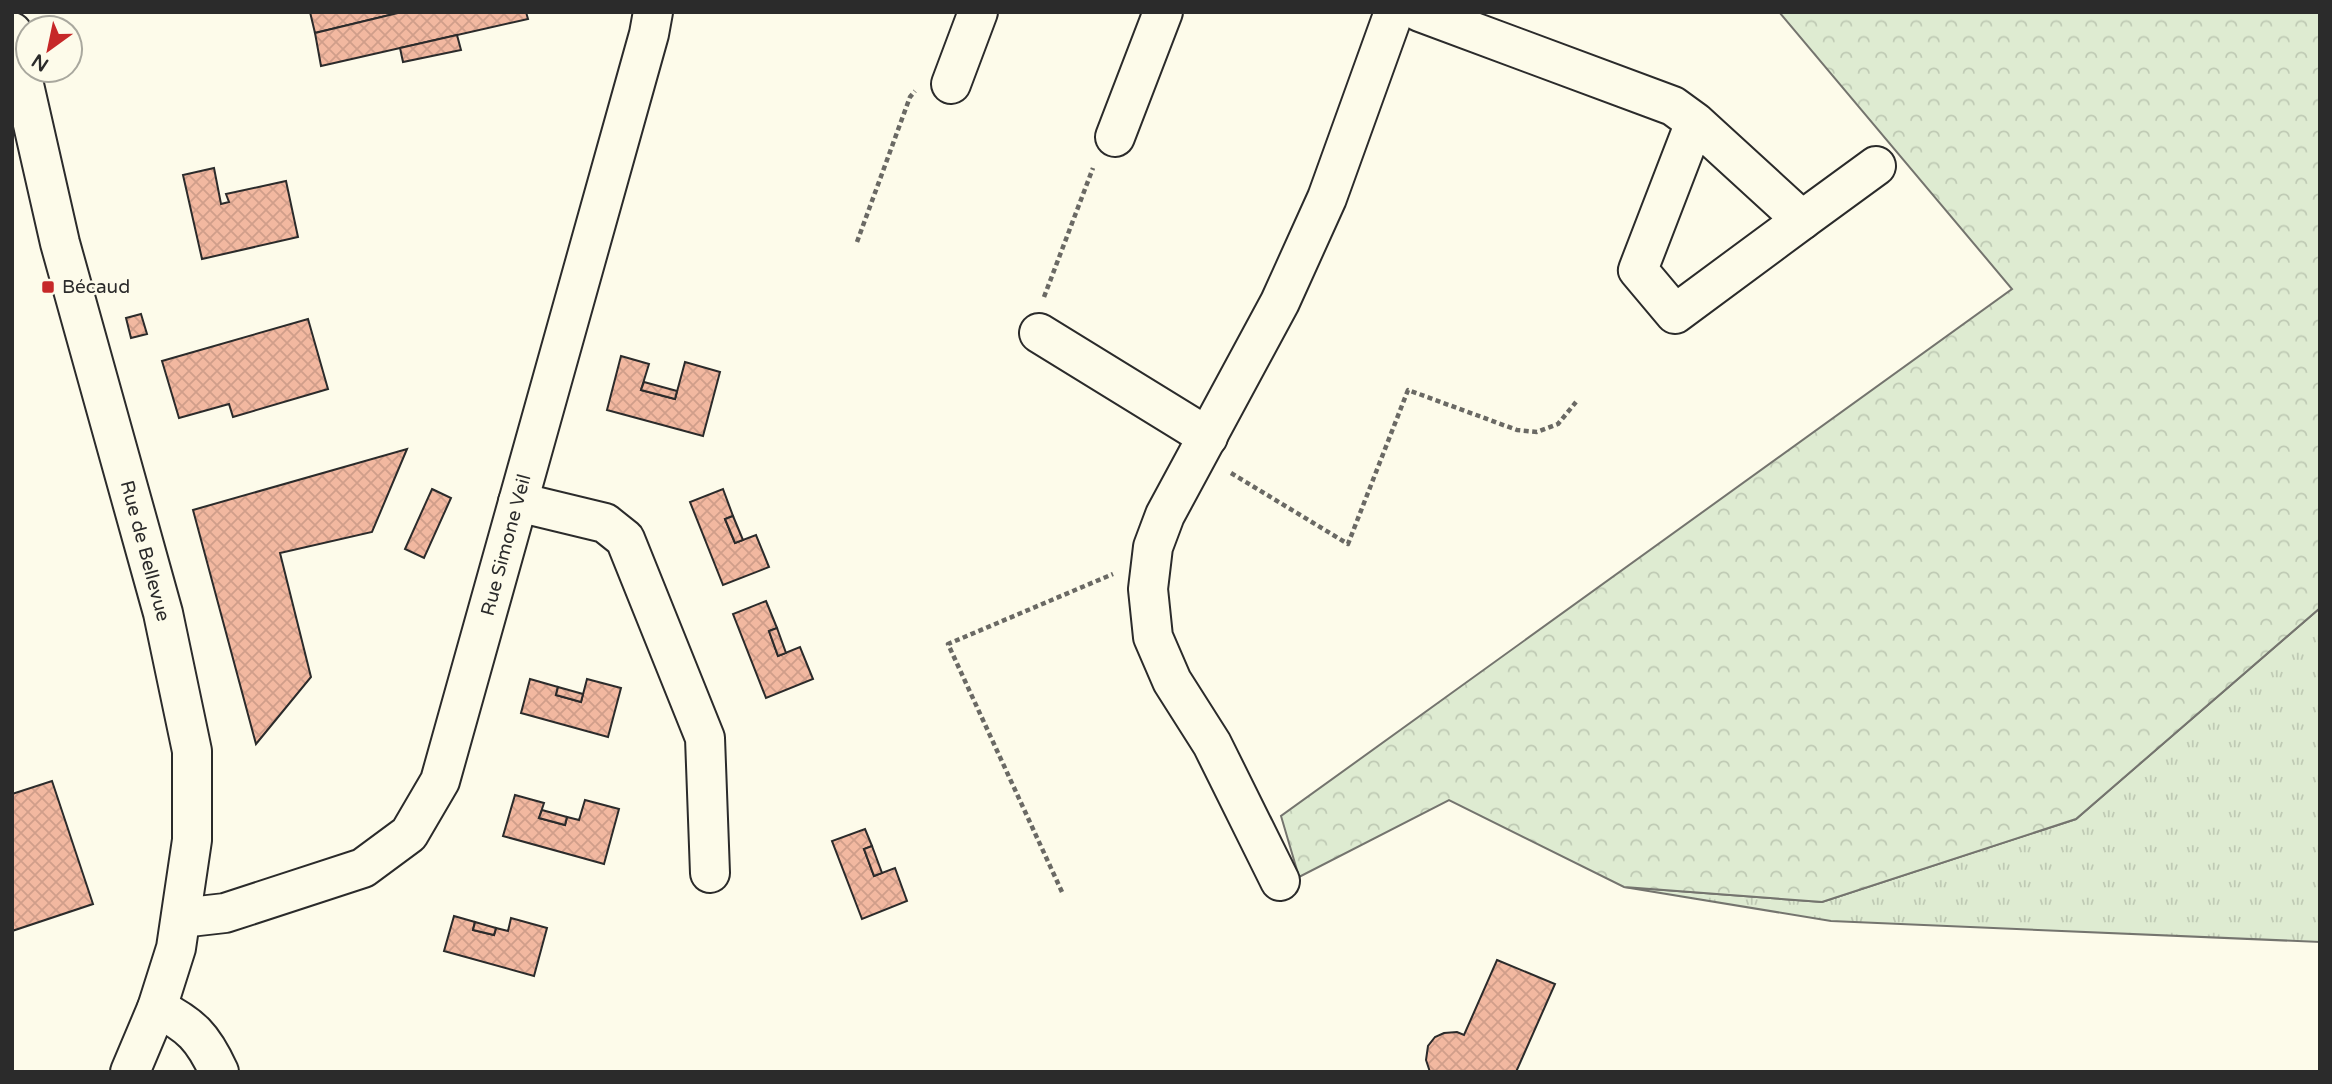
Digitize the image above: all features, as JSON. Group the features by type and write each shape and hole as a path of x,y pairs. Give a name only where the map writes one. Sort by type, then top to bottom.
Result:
{"street":[{"name":"Rue Simone Veil","path":"181,918 225,913 363,868 409,834 440,781 653,12"},
{"path":"951,84 978,12"},
{"path":"1115,137 1163,12"},
{"path":"1280,881 1212,744 1172,681 1153,638 1148,589 1153,547 1165,515 1280,302 1322,209 1394,12"},
{"path":"1420,12 1673,106 1695,122 1802,220"},
{"name":"Rue de Bellevue","path":"12,32 14,52"},
{"name":"Rue de Bellevue","path":"17,84 163,613 192,751 192,840 176,948 157,1008 130,1072"},
{"path":"1695,122 1638,270 1675,314 1876,166"},
{"path":"1039,333 1203,445"},
{"path":"518,502 605,523 625,539 705,738 710,873"},
{"path":"157,1008 184,1021 209,1049 219,1072"}],"path":[{"path":"857,242 910,97 920,85 933,81 951,84"},
{"path":"1039,333 1044,297 1101,148 1115,137"},
{"path":"1203,445 1348,544 1408,390 1517,430 1537,432 1558,425 1576,402"},
{"path":"1062,892 948,644 1152,557"}],"green space":[{"path":"1779,12 2320,12 2320,608 2076,819 1822,902 1624,887 1449,800 1299,877 1281,816 2012,289"},
{"path":"2320,608 2320,942 1831,921 1624,887 1822,902 2076,819"}],"building":[{"path":"310,12 402,12 315,33"},
{"path":"402,12 526,12 528,19 321,66 315,33"},
{"path":"457,35 461,50 403,62 400,48"},
{"path":"214,168 221,204 229,202 226,194 286,181 298,237 202,259 183,175"},
{"path":"141,314 147,334 131,338 126,318"},
{"path":"308,319 328,389 233,417 229,404 179,418 162,361"},
{"path":"621,356 649,364 641,390 675,399 685,362 720,372 703,436 607,410"},
{"path":"644,382 677,391 675,399 641,390"},
{"path":"407,449 372,532 280,553 311,677 256,744 193,510"},
{"path":"432,489 451,498 424,558 405,549"},
{"path":"723,489 733,516 725,519 735,543 756,535 769,567 723,585 690,502"},
{"path":"733,516 743,540 735,543 725,519"},
{"path":"766,601 777,628 769,631 778,656 800,647 813,679 766,698 733,614"},
{"path":"777,628 786,653 778,656 769,631"},
{"path":"530,679 558,687 556,695 581,702 587,679 621,688 608,737 521,713"},
{"path":"558,687 583,694 581,702 556,695"},
{"path":"52,781 93,904 12,931 12,794"},
{"path":"515,795 544,803 539,818 565,825 567,817 579,820 585,800 619,809 604,864 503,836"},
{"path":"542,810 567,817 565,825 539,818"},
{"path":"865,829 872,846 864,849 874,876 895,868 907,901 862,919 832,841"},
{"path":"872,846 882,873 874,876 864,849"},
{"path":"454,916 475,922 473,930 494,935 496,928 508,931 511,918 547,928 534,976 444,951"},
{"path":"475,922 496,928 494,935 473,930"},
{"path":"1497,960 1555,984 1516,1072 1430,1072 1426,1060 1428,1046 1435,1037 1444,1033 1457,1032 1464,1035"}],"place":[{"name":"Bécaud","path":"48,287"}]}
